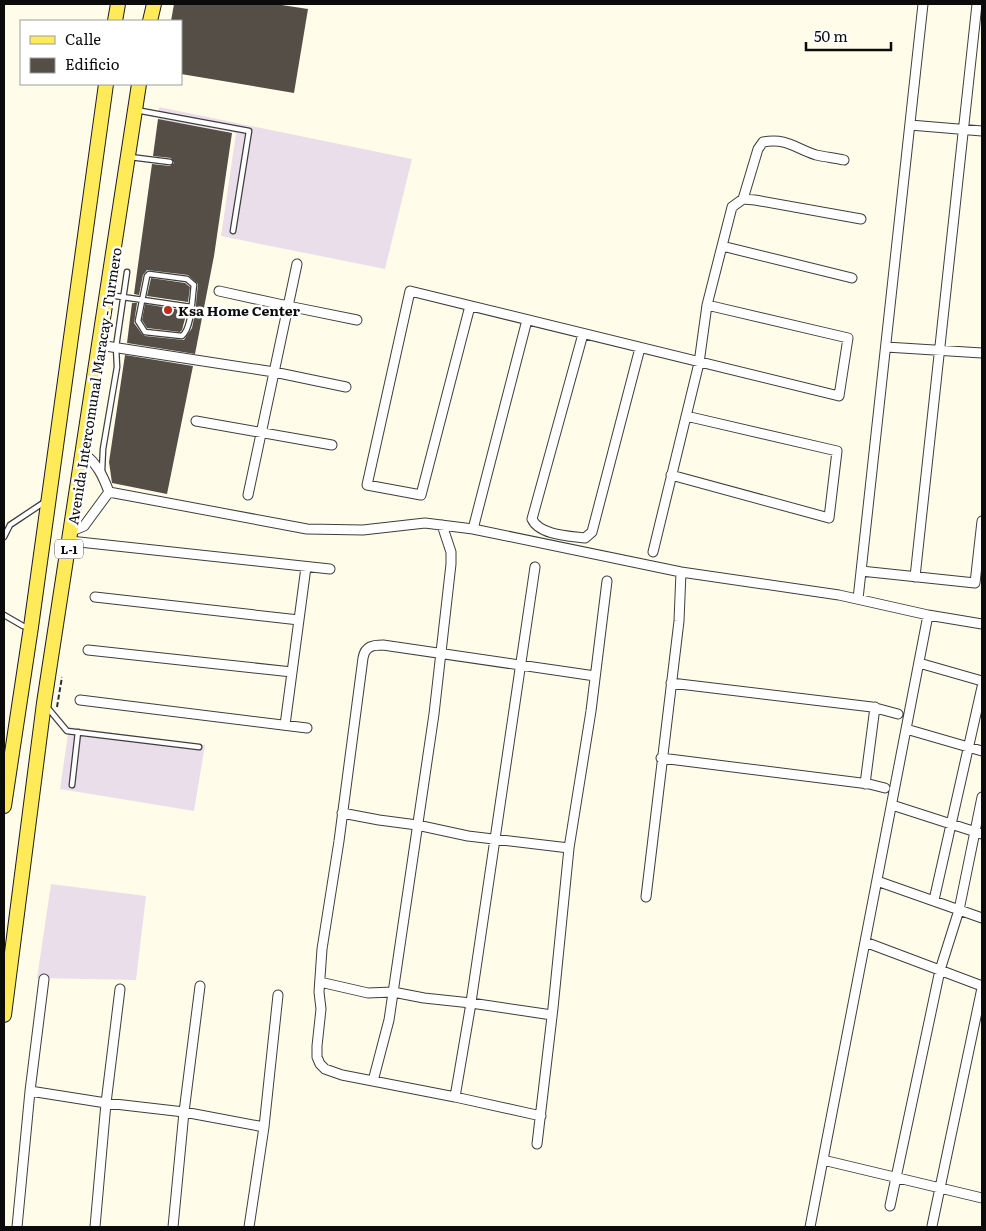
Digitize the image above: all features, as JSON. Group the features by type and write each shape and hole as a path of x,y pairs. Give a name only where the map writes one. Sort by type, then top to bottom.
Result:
{"main road":[{"path":"115,20 118,4"},
{"path":"150,20 154,4"},
{"name":"Avenida Intercomunal Maracay - Turmero","path":"4,806 31,627 106,85"},
{"name":"Avenida Intercomunal Maracay - Turmero","path":"4,1015 44,703 139,85"}],"street":[{"path":"858,599 923,4"},
{"path":"916,577 977,4"},
{"path":"910,125 982,131"},
{"path":"653,552 699,363 708,305 732,207 743,199 758,149 763,142 777,140 815,154 844,160"},
{"path":"743,199 861,219"},
{"path":"722,246 852,278"},
{"path":"248,495 298,264"},
{"path":"219,290 357,320"},
{"path":"470,306 421,495 367,485 410,291 839,396 848,338 708,305"},
{"path":"473,529 527,320"},
{"path":"584,334 532,519 538,527 548,531 585,538 592,532 640,348"},
{"path":"99,345 274,372 346,387"},
{"path":"886,347 982,354"},
{"path":"671,475 829,518 837,451 686,416"},
{"path":"196,421 332,445"},
{"path":"83,453 94,462 109,492"},
{"path":"71,536 84,526 109,492"},
{"path":"109,492 308,529 364,530 425,524 473,529 681,572 829,593 928,615 982,624"},
{"path":"861,571 975,583 982,522"},
{"path":"373,1081 389,1020 434,714 451,552 442,525"},
{"path":"71,536 330,569"},
{"path":"285,725 306,567"},
{"path":"455,1097 496,838 535,567"},
{"path":"646,897 678,621 681,572"},
{"path":"537,1144 552,1016 568,848 596,676 607,582"},
{"path":"95,597 299,620"},
{"path":"810,1227 928,615"},
{"path":"541,1116 342,1075 325,1069 320,1064 317,1046 320,1017 322,949 360,676 366,650 375,645 596,676"},
{"path":"88,650 292,672"},
{"path":"919,663 982,681"},
{"path":"671,683 875,708 898,714"},
{"path":"934,900 982,687"},
{"path":"80,700 307,728"},
{"path":"864,784 875,708"},
{"path":"906,729 982,751"},
{"path":"661,758 886,788"},
{"path":"890,1206 940,970 959,910 979,833 982,797"},
{"path":"892,805 979,833"},
{"path":"342,813 417,825 450,833 568,848"},
{"path":"877,881 982,918"},
{"path":"865,942 982,987 932,1226"},
{"path":"17,1227 30,1091 44,979"},
{"path":"320,982 368,993 393,992 552,1016"},
{"path":"174,1227 184,1112 200,986"},
{"path":"94,1227 106,1102 120,989"},
{"path":"249,1227 264,1127 278,995"},
{"path":"30,1091 184,1112 264,1127"},
{"path":"823,1160 982,1196"}],"lane":[{"path":"135,110 249,131 233,231"},
{"path":"128,157 170,162"},
{"path":"102,475 103,449 117,367 116,348 127,272"},
{"path":"154,274 190,280 194,285 191,308 187,332 182,336 146,332 138,322 147,276 154,274"},
{"path":"108,295 191,308"},
{"path":"4,537 10,525 40,507 48,499"},
{"path":"4,615 23,626 31,627"},
{"path":"44,703 67,730 199,747"},
{"path":"72,785 78,732"}],"shaded area":[{"path":"159,107 412,159 385,269 221,236 236,133 158,119"},
{"path":"69,727 205,745 194,811 60,789"},
{"path":"51,884 146,896 136,980 37,978"}],"building":[{"path":"174,4 275,4 308,9 294,93 182,74 182,20 171,20"},
{"path":"158,119 232,133 214,256 195,354 127,343 132,303 137,303 134,323 145,336 184,340 192,328 195,313 198,284 188,275 147,270 143,275 139,295 134,294 152,164 170,166 174,163 171,158 153,156"},
{"path":"151,278 185,283 190,287 188,302 147,296"},
{"path":"145,304 187,311 182,330 180,332 147,328 142,320"},
{"path":"125,355 193,366 167,494 112,483 109,462"}],"place":[{"name":"Ksa Home Center","path":"168,310"}]}
